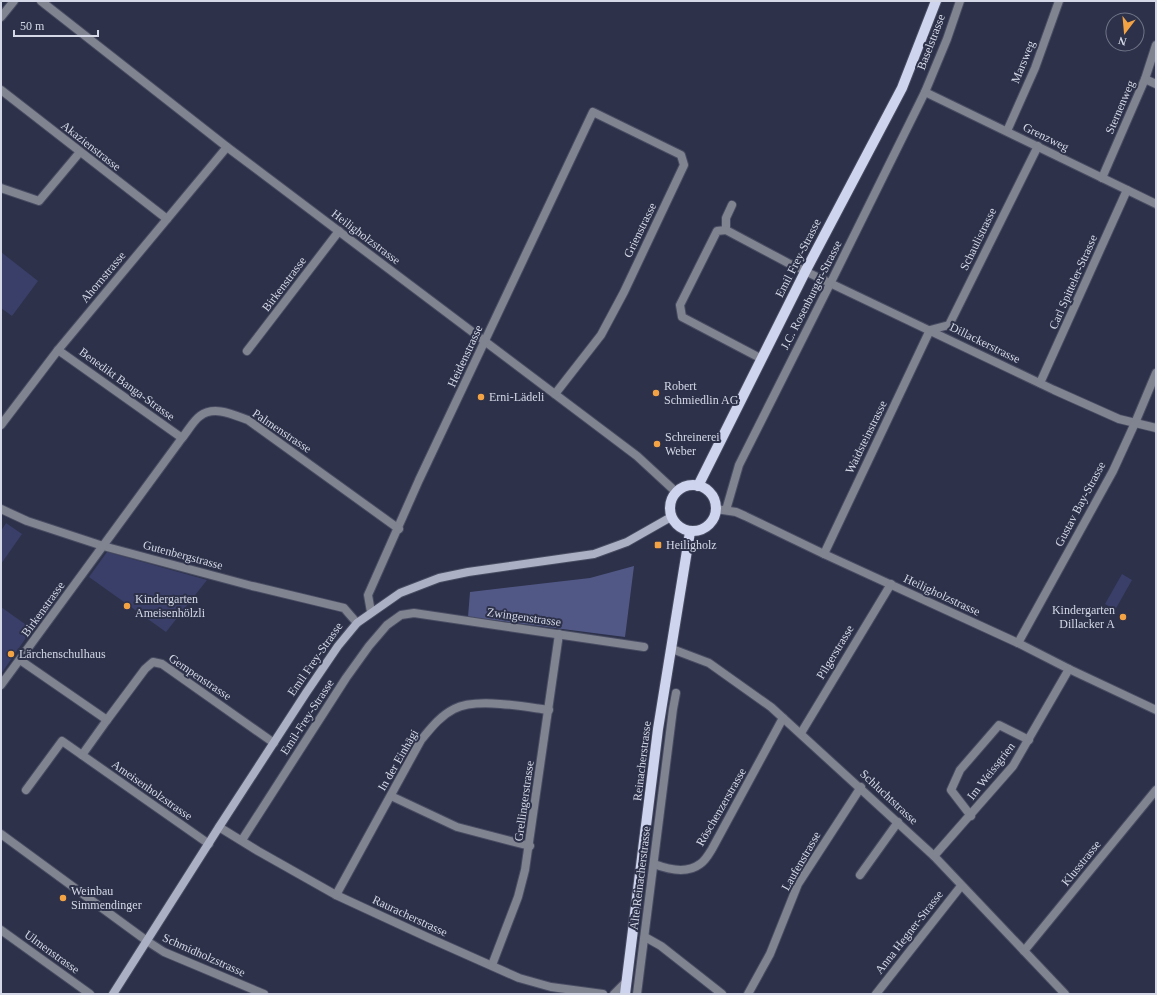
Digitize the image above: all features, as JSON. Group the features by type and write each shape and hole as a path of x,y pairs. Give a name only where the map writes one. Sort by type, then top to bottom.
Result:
{"main road":[{"name":"Baselstrasse","path":"921,41 936,1"},
{"name":"Emil Frey-Strasse","path":"698,486 806,270 902,88 921,41"},
{"path":"698,486 706,489 710,493 721,510 708,526 701,530 690,532 679,527 671,517 670,506 672,498 681,488 698,486"},
{"name":"Reinacherstrasse","path":"625,994 628,981 658,729 690,532"}],"street":[{"path":"1,17 14,1"},
{"name":"Heiligholzstrasse","path":"41,1 227,147 637,456 676,492"},
{"name":"Baselstrasse","path":"925,92 947,39 960,1"},
{"name":"Marsweg","path":"1007,131 1034,68 1059,1"},
{"name":"Sternenweg","path":"1102,178 1145,79 1156,45"},
{"path":"1145,79 1156,84"},
{"name":"Akazienstrasse","path":"1,90 166,219"},
{"name":"Grenzweg","path":"925,92 1156,204"},
{"name":"J.C. Rosenburger-Strasse","path":"721,510 739,465 925,92"},
{"name":"Heidenstrasse","path":"371,612 368,595 420,480 593,112"},
{"name":"Grienstrasse","path":"555,394 601,335 624,292 684,165 681,155 593,112"},
{"name":"Schaulistrasse","path":"930,330 949,325 1038,146"},
{"name":"Ahornstrasse","path":"1,425 58,350 227,147"},
{"path":"1,188 39,201 80,152"},
{"name":"Carl Spitteler-Strasse","path":"1040,383 1127,190"},
{"path":"732,205 726,218 726,230 717,231 683,298 680,305 682,317 762,359"},
{"name":"Dillackerstrasse","path":"726,230 788,263 806,270 1040,383 1119,419 1156,428"},
{"name":"Birkenstrasse","path":"247,351 339,231"},
{"name":"Waidsteinstrasse","path":"824,554 930,330"},
{"name":"Benedikt Banga-Strasse","path":"58,350 182,438"},
{"name":"Gustav Bay-Strasse","path":"1018,643 1112,471 1135,423 1156,373"},
{"name":"Palmenstrasse","path":"103,546 199,416 209,410 227,412 248,420 399,528"},
{"name":"Gutenbergstrasse","path":"1,509 27,521 103,546 252,586 344,608 358,623"},
{"name":"Heiligholzstrasse","path":"721,510 736,512 745,516 1018,643 1156,710"},
{"name":"Emil Frey-Strasse","path":"113,994 219,827 338,646 358,623 371,612 400,594 439,578 468,572 594,554 610,549 641,535 671,517"},
{"name":"Birkenstrasse","path":"1,685 103,546"},
{"name":"Pilgerstrasse","path":"801,733 891,584"},
{"name":"Zwingenstrasse","path":"401,615 414,613 644,647"},
{"name":"Emil-Frey-Strasse","path":"242,840 369,646 387,625 401,615"},
{"name":"Grellingerstrasse","path":"492,965 518,897 530,846 559,634"},
{"name":"Schluchtstrasse","path":"672,649 709,663 771,707 801,733 934,856 1065,994"},
{"path":"20,660 107,720 82,755"},
{"name":"Gempenstrasse","path":"107,720 145,669 153,662 162,664 274,743"},
{"name":"Im Weissgrien","path":"934,856 1013,766 1069,669"},
{"name":"Alte Reinacherstrasse","path":"637,994 676,693"},
{"name":"In der Einhägi","path":"336,895 421,740 435,722 455,708 476,703 549,710"},
{"name":"Röschenzerstrasse","path":"654,864 666,868 684,870 700,864 712,849 783,718"},
{"name":"Im Weissgrien","path":"970,816 951,790 960,770 999,725 1029,740"},
{"name":"Ameisenholzstrasse","path":"26,790 62,741 209,844"},
{"name":"Laufenstrasse","path":"748,994 770,954 798,884 861,787"},
{"name":"Klusstrasse","path":"1024,951 1156,790"},
{"path":"391,796 456,827 530,846"},
{"path":"860,875 898,822"},
{"name":"Rauracherstrasse","path":"219,827 336,895 519,978 551,987 603,994"},
{"name":"Schmidholzstrasse","path":"1,834 164,952 264,994"},
{"name":"Anna Hegner-Strasse","path":"876,994 961,886"},
{"name":"Ulmenstrasse","path":"1,930 90,994"},
{"path":"645,937 661,946 722,994"},
{"path":"614,994 628,981"}],"shaded area":[{"path":"1,252 38,281 12,316 1,308"},
{"path":"6,523 22,534 1,564 1,531"},
{"path":"107,552 207,580 166,632 89,577"},
{"path":"634,566 625,637 468,617 470,592 590,578"},
{"path":"1122,574 1132,580 1115,610 1105,604"},
{"name":"Lärchenschulhaus","path":"1,607 32,629 1,674"}],"place":[{"name":"Robert Schmiedlin AG","path":"656,393"},
{"name":"Erni-Lädeli","path":"481,397"},
{"name":"Schreinerei Weber","path":"657,444"},
{"name":"Heiligholz","path":"658,545"},
{"name":"Kindergarten Ameisenhölzli","path":"127,606"},
{"name":"Kindergarten Dillacker A","path":"1123,617"},
{"name":"Lärchenschulhaus","path":"11,654"},
{"name":"Weinbau Simmendinger","path":"63,898"}]}
